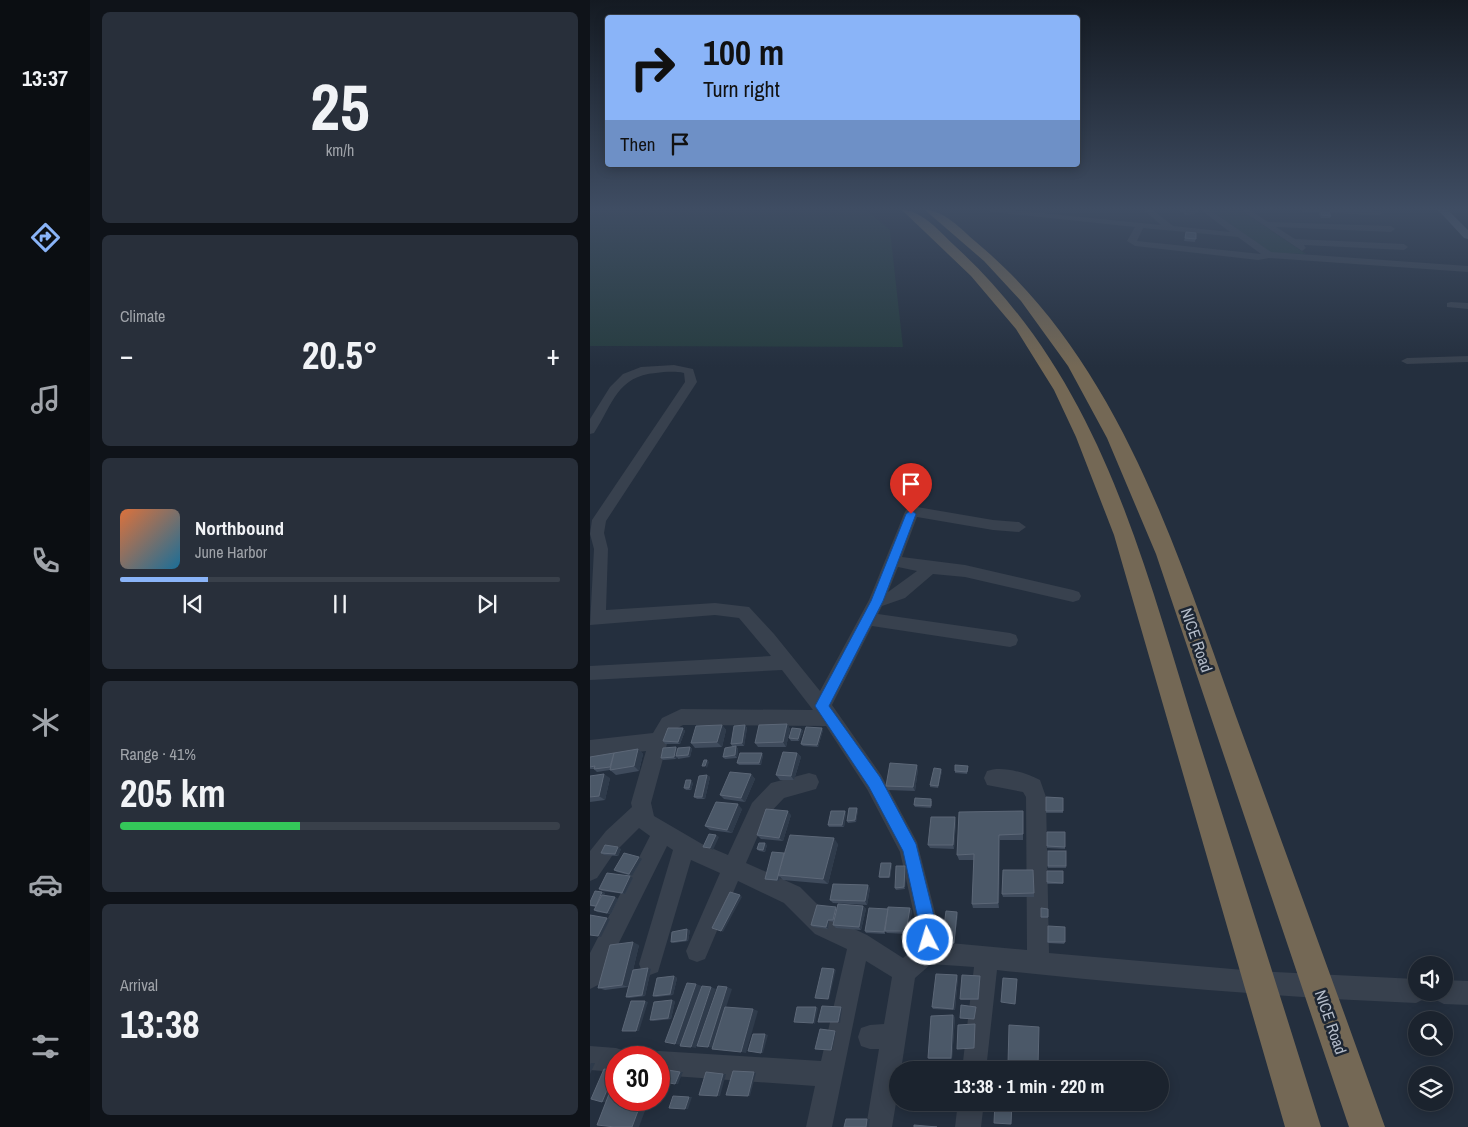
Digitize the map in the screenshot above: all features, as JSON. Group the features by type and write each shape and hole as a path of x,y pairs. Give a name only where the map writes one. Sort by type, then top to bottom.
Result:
{"highway":[{"path":"965,263 982,278 1014,317 1048,366 1088,441 1124,535 1303,1127"},
{"name":"NICE Road","path":"992,263 1039,313 1067,349 1116,434 1140,486 1170,564 1367,1127"},
{"path":"1345,1063 1377,1127"}],"street":[{"path":"1369,263 1468,269"},
{"path":"1416,263 1419,266"},
{"path":"1451,306 1468,306"},
{"path":"1407,361 1468,359"},
{"path":"590,430 612,394 636,371 680,368 689,371 692,382 599,520 597,533 601,549 594,618 715,609 743,612 787,662 826,712 874,782 910,849 928,928 928,953"},
{"path":"826,712 877,601 911,514 917,512 994,526 1019,527"},
{"path":"894,561 930,568 964,571 1073,596"},
{"path":"877,601 890,600 900,594 930,568"},
{"path":"868,619 1010,640"},
{"path":"590,673 787,662"},
{"path":"826,712 681,717 668,724 658,741 641,803 646,822 685,845 792,895 823,926 859,943 904,972"},
{"path":"590,749 658,741"},
{"path":"994,778 1026,783 1033,787 1036,797 1038,964"},
{"path":"697,951 759,810 778,790 809,782"},
{"path":"590,871 594,862 610,841 643,811"},
{"path":"590,977 663,832"},
{"path":"650,964 685,845"},
{"path":"818,1127 859,943"},
{"path":"879,1127 904,972 928,953 1218,980 1408,991"},
{"path":"975,1061 987,957"},
{"path":"1453,992 1468,993"},
{"path":"870,1037 895,1036"},
{"path":"590,1058 605,1059"},
{"path":"670,1064 830,1074"},
{"path":"968,1127 970,1111"}],"green space":[{"path":"590,263 894,263 903,347 590,346"}],"building":[{"path":"787,724 783,742 755,743 759,725"},
{"path":"722,725 717,742 691,743 696,726"},
{"path":"745,725 742,743 731,744 734,726"},
{"path":"806,727 822,728 817,745 801,744"},
{"path":"668,728 683,728 678,742 663,741"},
{"path":"792,728 801,729 798,739 789,738"},
{"path":"736,746 735,755 723,757 725,748"},
{"path":"676,747 674,757 661,758 663,748"},
{"path":"690,747 688,755 676,756 678,748"},
{"path":"638,749 634,766 610,770 614,753"},
{"path":"783,752 797,753 791,776 776,775"},
{"path":"614,753 610,767 594,769 595,766 590,767 590,757"},
{"path":"740,753 762,753 759,763 737,763"},
{"path":"704,760 707,760 705,766 702,766"},
{"path":"890,763 917,765 913,787 886,786"},
{"path":"955,765 968,766 967,772 955,771"},
{"path":"934,768 941,769 938,786 930,785"},
{"path":"730,772 751,774 741,798 720,795"},
{"path":"604,774 599,796 590,797 590,776"},
{"path":"707,775 702,797 694,797 699,776"},
{"path":"686,780 691,780 689,788 684,788"},
{"path":"1046,797 1063,798 1063,811 1046,811"},
{"path":"915,798 931,799 931,806 914,805"},
{"path":"716,802 738,804 727,830 705,826"},
{"path":"849,808 857,808 855,820 847,821"},
{"path":"766,809 788,811 779,838 757,835"},
{"path":"831,811 845,811 842,825 828,825"},
{"path":"1023,811 1023,834 999,835 998,903 972,904 974,854 957,855 959,812"},
{"path":"931,817 955,817 953,845 928,845"},
{"path":"1047,832 1065,832 1065,847 1047,846"},
{"path":"709,834 716,835 710,848 703,847"},
{"path":"790,835 834,838 823,879 778,875"},
{"path":"759,843 765,843 763,850 757,849"},
{"path":"605,845 618,847 615,854 601,853"},
{"path":"1048,851 1066,851 1066,866 1048,866"},
{"path":"772,852 784,853 777,880 765,879"},
{"path":"624,853 639,857 629,874 614,870"},
{"path":"881,863 891,863 889,877 879,877"},
{"path":"896,866 905,866 904,887 895,888"},
{"path":"1003,870 1033,870 1034,893 1002,894"},
{"path":"1047,871 1063,871 1063,883 1047,882"},
{"path":"607,873 630,876 622,893 599,889"},
{"path":"833,884 868,885 865,901 830,900"},
{"path":"595,891 602,892 596,906 590,905"},
{"path":"730,892 740,895 721,931 712,928"},
{"path":"602,895 615,897 607,913 594,910"},
{"path":"838,904 863,906 859,927 833,925"},
{"path":"817,905 836,907 833,920 828,920 826,927 811,925"},
{"path":"888,907 910,908 906,931 885,931"},
{"path":"869,908 888,909 884,932 865,931"},
{"path":"1041,908 1048,909 1048,917 1041,917"},
{"path":"946,911 957,912 954,943 942,942"},
{"path":"590,915 607,918 598,936 590,935"},
{"path":"1048,926 1065,927 1065,942 1048,942"},
{"path":"687,929 686,940 671,942 672,932"},
{"path":"633,942 622,985 598,988 610,945"},
{"path":"648,968 642,995 626,997 633,970"},
{"path":"822,968 834,969 828,999 815,998"},
{"path":"936,974 957,975 953,1009 932,1007"},
{"path":"962,975 980,976 978,999 960,999"},
{"path":"674,976 670,994 653,996 657,978"},
{"path":"1003,978 1017,979 1015,1004 1001,1002"},
{"path":"687,983 696,984 675,1044 665,1042"},
{"path":"702,986 711,987 691,1047 680,1046"},
{"path":"718,986 727,987 708,1047 697,1046"},
{"path":"672,1000 668,1018 650,1020 654,1002"},
{"path":"631,1001 645,1001 636,1031 622,1031"},
{"path":"961,1005 976,1007 974,1019 960,1018"},
{"path":"822,1006 841,1007 838,1022 818,1022"},
{"path":"725,1007 753,1009 741,1052 712,1049"},
{"path":"797,1007 816,1007 813,1023 794,1022"},
{"path":"953,1015 951,1058 928,1058 931,1016"},
{"path":"975,1024 974,1048 957,1049 958,1025"},
{"path":"1009,1025 1039,1027 1038,1061 1008,1061"},
{"path":"820,1029 835,1031 831,1050 815,1049"},
{"path":"753,1034 765,1034 761,1053 748,1051"},
{"path":"605,1069 605,1095 602,1102 591,1099"},
{"path":"670,1070 680,1072 675,1084 670,1083"},
{"path":"733,1071 754,1072 748,1096 726,1095"},
{"path":"706,1072 723,1074 717,1096 699,1095"},
{"path":"673,1096 689,1097 685,1109 670,1108"},
{"path":"605,1104 605,1111 638,1111 632,1127 597,1125"},
{"path":"995,1111 1012,1111 1011,1124 994,1123"},
{"path":"846,1119 867,1119 866,1127 844,1127"},
{"path":"914,1125 937,1127 914,1127"}],"route":[{"path":"911,514 901,544 877,601 859,639 822,706 874,782 910,849 928,928 928,940"}]}
